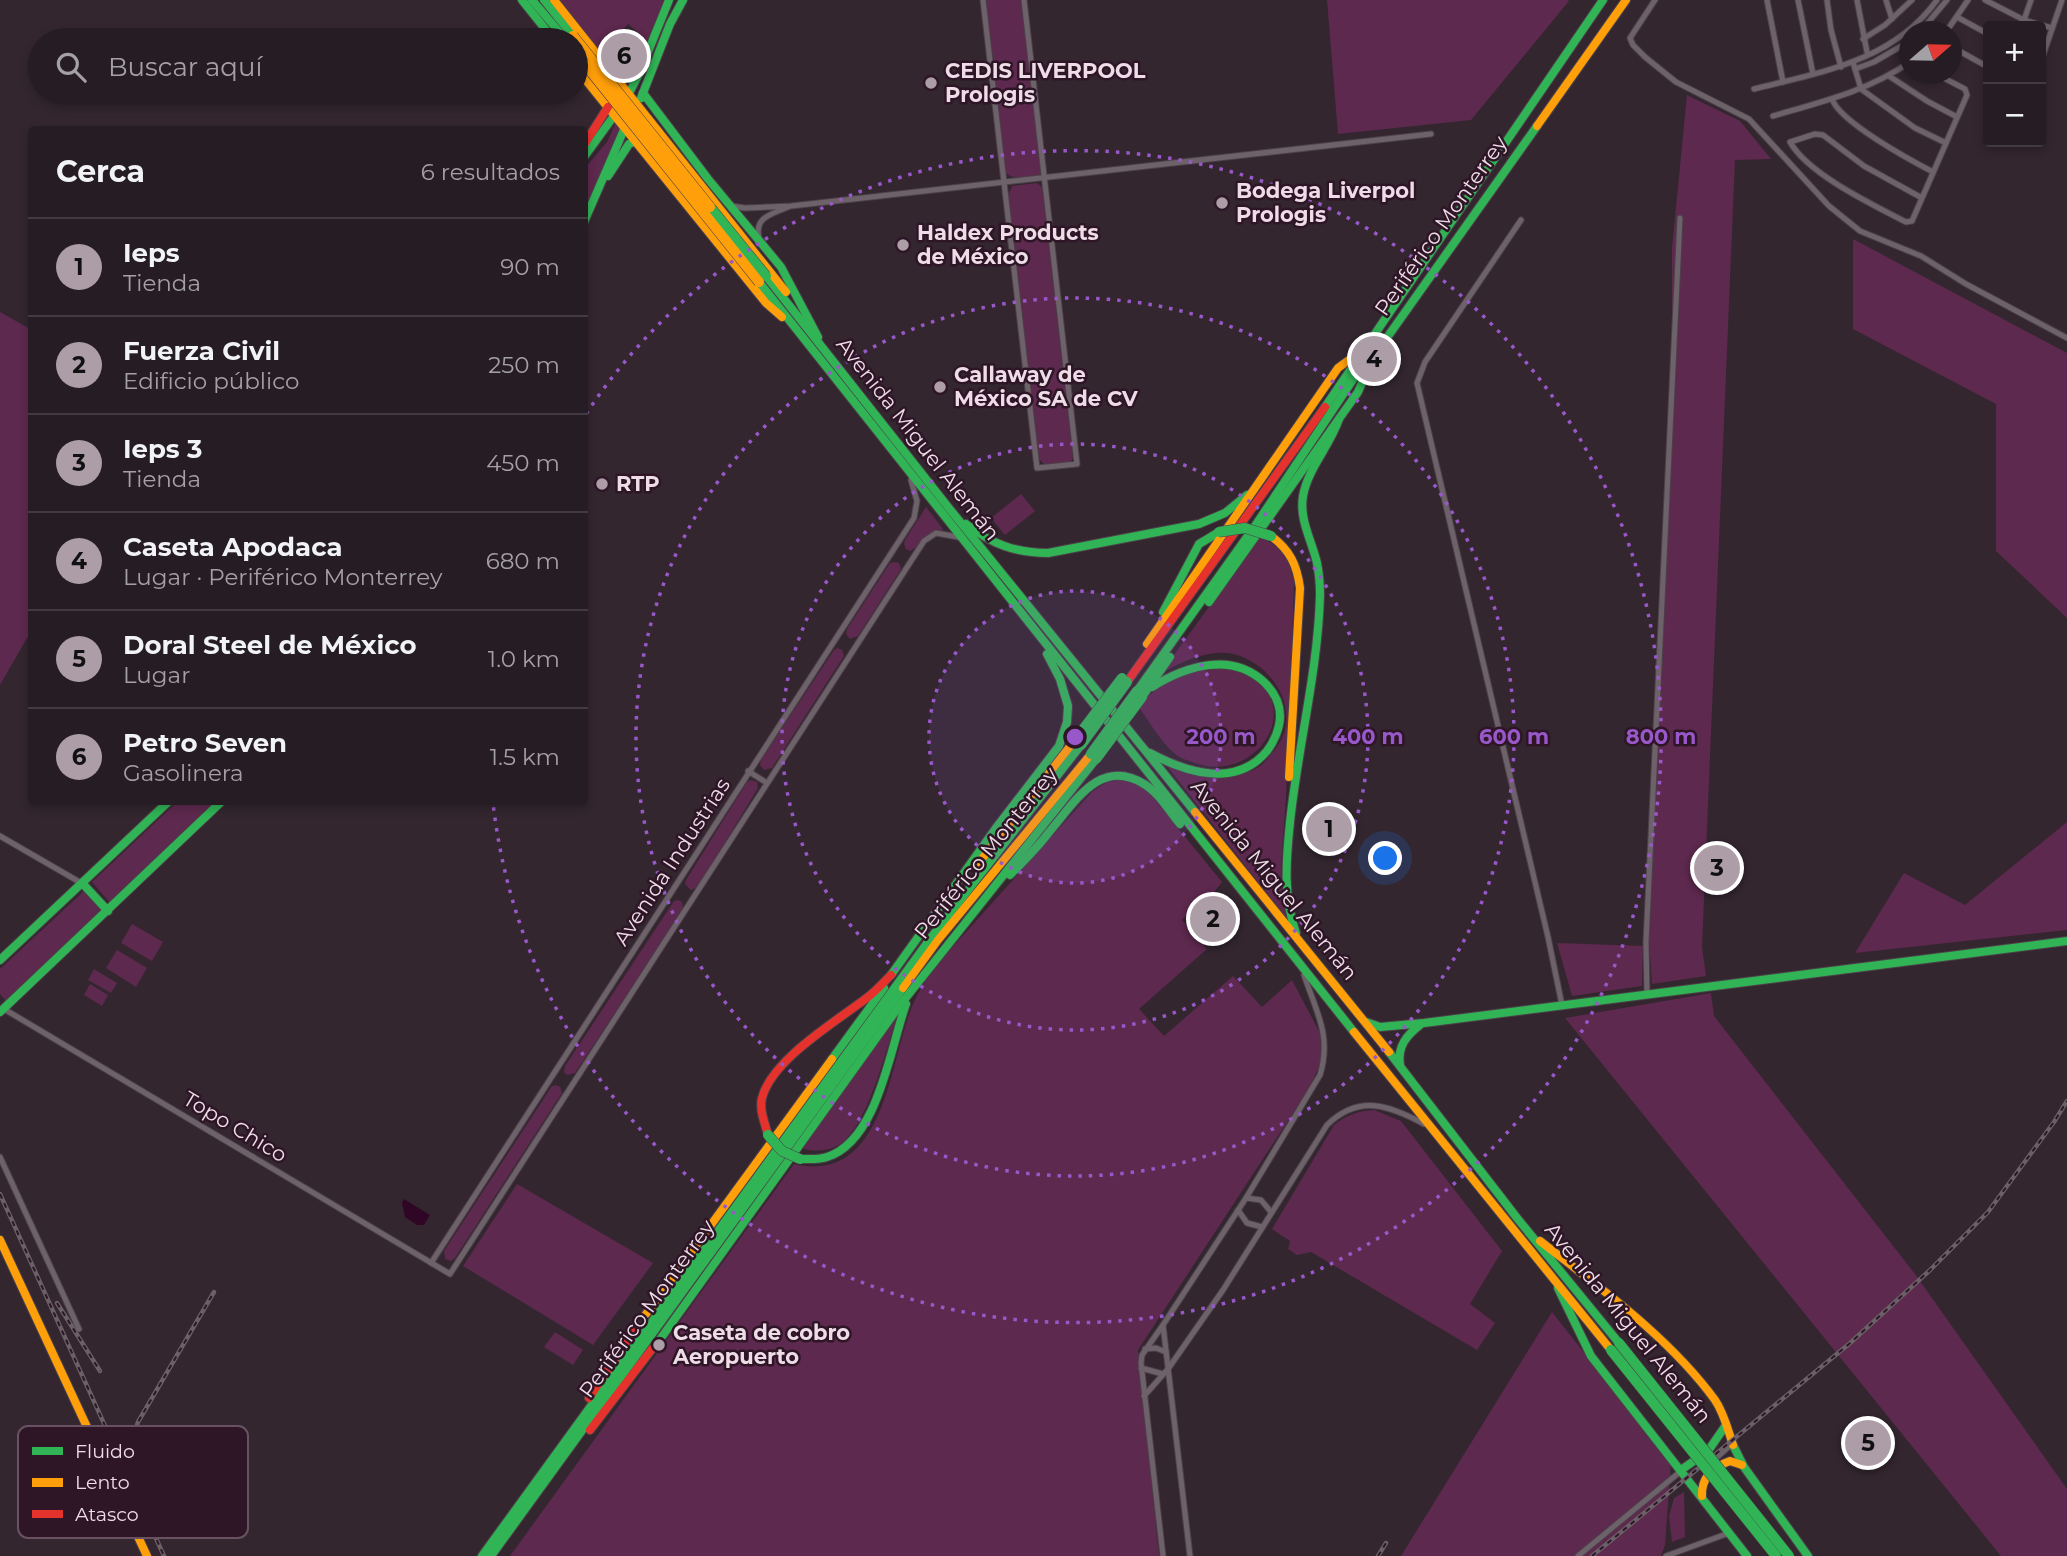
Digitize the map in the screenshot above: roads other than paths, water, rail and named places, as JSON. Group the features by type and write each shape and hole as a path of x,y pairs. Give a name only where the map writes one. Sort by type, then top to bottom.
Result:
{"main road":[{"path":"522,0 544,28"},
{"name":"Avenida Miguel Alemán","path":"532,0 559,28"},
{"name":"Avenida Miguel Alemán","path":"544,0 562,28"},
{"path":"554,0 576,28"},
{"path":"588,140 611,111 630,93 669,0"},
{"path":"595,200 625,127 643,93 670,24 683,0"},
{"name":"Periférico Monterrey","path":"491,1556 554,1462 930,939 1078,743 1364,351 1603,0"},
{"name":"Periférico Monterrey","path":"482,1556 939,940 1093,757 1141,693 1354,378 1374,356 1626,0"},
{"path":"588,42 779,282 805,326"},
{"name":"Avenida Miguel Alemán","path":"588,62 763,279 788,320 1043,643 1430,1128 1550,1275 1615,1346 1789,1556"},
{"name":"Avenida Miguel Alemán","path":"588,68 805,326 1401,1067 1776,1556"},
{"path":"615,76 641,69"},
{"path":"597,95 610,87 615,76"},
{"path":"588,83 769,307 788,320"},
{"path":"643,93 789,280 823,349"},
{"path":"588,151 611,111"},
{"path":"637,142 636,134 640,125 647,123 657,127"},
{"path":"588,214 623,152 629,144 637,142"},
{"path":"687,166 708,179"},
{"path":"948,507 980,535 997,545 1025,553 1048,553 1188,526 1217,517 1240,502 1270,467 1338,368 1364,351"},
{"path":"1141,693 1339,419 1363,384 1374,356"},
{"path":"1300,943 1291,920 1287,894 1287,853 1292,798 1319,606 1319,573 1304,524 1303,498 1305,488 1331,442 1339,419"},
{"path":"1124,680 1270,467"},
{"path":"1149,641 1199,544 1219,532 1245,528 1271,536 1290,553 1300,588 1289,783 1292,798"},
{"path":"646,1314 866,1014 996,828 1063,738 1067,722 1066,696 1043,643"},
{"path":"1141,693 1170,676 1194,667 1218,664 1240,666 1266,683 1275,698 1280,716 1276,734 1263,757 1256,764 1239,771 1199,773 1174,766 1144,749"},
{"path":"933,918 1078,743"},
{"path":"661,1338 916,985 1093,757"},
{"path":"968,918 1042,842 1083,791 1104,777 1121,775 1144,784 1188,833 1206,846"},
{"path":"0,960 164,805"},
{"path":"1,1008 108,911 218,805"},
{"path":"83,884 108,911"},
{"path":"1360,1017 1369,1024 1380,1027 1424,1023 2067,941"},
{"path":"893,973 870,995 810,1039 774,1074 762,1098 762,1115 768,1135 782,1151 800,1159 821,1160 838,1154 850,1143 877,1097 904,1009 916,985"},
{"path":"1401,1067 1398,1055 1402,1042 1408,1034 1424,1023"},
{"path":"1517,1218 1560,1258 1609,1294 1652,1332 1715,1400 1732,1444 1744,1466 1808,1556"},
{"path":"0,1240 87,1426"},
{"path":"1550,1275 1591,1356 1747,1556"},
{"path":"554,1462 565,1433 637,1326"},
{"path":"554,1462 584,1438 652,1349"},
{"path":"1681,1471 1708,1451 1726,1425"},
{"path":"1703,1499 1703,1481 1713,1469 1733,1460 1744,1466"},
{"path":"139,1538 147,1556"}],"street":[{"path":"983,0 1037,468 1077,464 1024,0"},
{"path":"1655,0 1630,37 1633,45 1653,65 1676,82 1749,119 1829,206 1860,231 1921,256 1966,284 2067,338"},
{"path":"1767,0 1783,82"},
{"path":"1798,0 1813,74"},
{"path":"1827,0 1831,30 1861,89 1915,128 1946,143"},
{"path":"1857,0 1867,52"},
{"path":"1886,0 1892,19"},
{"path":"1864,38 1892,19 1912,0"},
{"path":"1849,66 1904,36 1937,0"},
{"path":"1931,21 1947,0"},
{"path":"1955,21 1968,0"},
{"path":"1985,0 1998,3 2024,20 2052,28"},
{"path":"2024,20 2031,0"},
{"path":"2046,44 2062,0"},
{"path":"2059,10 2067,12"},
{"path":"1958,18 1983,31"},
{"path":"1754,89 1874,62 1899,48"},
{"path":"1962,53 1983,64"},
{"path":"1773,116 1861,89 1899,69"},
{"path":"1889,76 1957,117"},
{"path":"1922,198 1864,166 1823,135 1815,134 1791,141 1791,145 1801,156 1829,178 1876,207 1906,222 1912,221 1968,95 1965,89 1955,84"},
{"path":"1832,99 1837,109 1865,131 1902,156 1933,172"},
{"path":"727,202 742,208 791,206 1432,134"},
{"path":"764,247 758,233 761,221 766,215 791,206"},
{"path":"1647,995 1646,942 1680,218"},
{"path":"1521,220 1425,362 1417,383 1562,1005"},
{"name":"Avenida Industrias","path":"431,1263 914,519 918,501 910,473"},
{"name":"Avenida Industrias","path":"450,1274 926,539 939,533 960,537"},
{"path":"748,771 767,783"},
{"path":"0,836 83,884"},
{"path":"1164,1556 1141,1357 1314,1089 1325,1058 1323,1030 1300,966"},
{"name":"Topo Chico","path":"1,1008 450,1274"},
{"path":"1144,1396 1223,1290 1327,1125 1346,1110 1358,1106 1378,1106 1430,1128"},
{"path":"0,1157 79,1329"},
{"path":"1246,1198 1261,1200 1271,1212"},
{"path":"1238,1210 1247,1223 1263,1227"},
{"path":"1163,1325 1165,1371 1190,1556"},
{"path":"1145,1349 1166,1352"},
{"path":"1141,1368 1165,1371"},
{"path":"1701,1472 1732,1444"},
{"path":"1578,1556 1681,1471"},
{"path":"1666,1555 1729,1533"},
{"path":"1689,1546 1689,1556"}],"railway":[{"path":"1592,1556 1849,1344 1929,1271 1988,1212 2067,1101"},
{"path":"0,1194 105,1426"},
{"path":"137,1426 214,1292"},
{"path":"57,1303 100,1371"},
{"path":"156,1538 164,1556"},
{"path":"1378,1556 1386,1543"}],"place":[{"name":"Petro Seven","path":"624,56"},
{"name":"CEDIS LIVERPOOL Prologis","path":"931,83"},
{"name":"Bodega Liverpol Prologis","path":"1222,203"},
{"name":"Haldex Products de México","path":"903,245"},
{"name":"Caseta Apodaca","path":"1374,359"},
{"name":"Callaway de México SA de CV","path":"940,387"},
{"name":"RTP","path":"602,484"},
{"name":"Ieps","path":"1329,829"},
{"name":"Ieps 3","path":"1717,868"},
{"name":"Fuerza Civil","path":"1213,919"},
{"name":"Caseta de cobro Aeropuerto","path":"659,1345"},
{"name":"Doral Steel de México","path":"1868,1443"}]}
